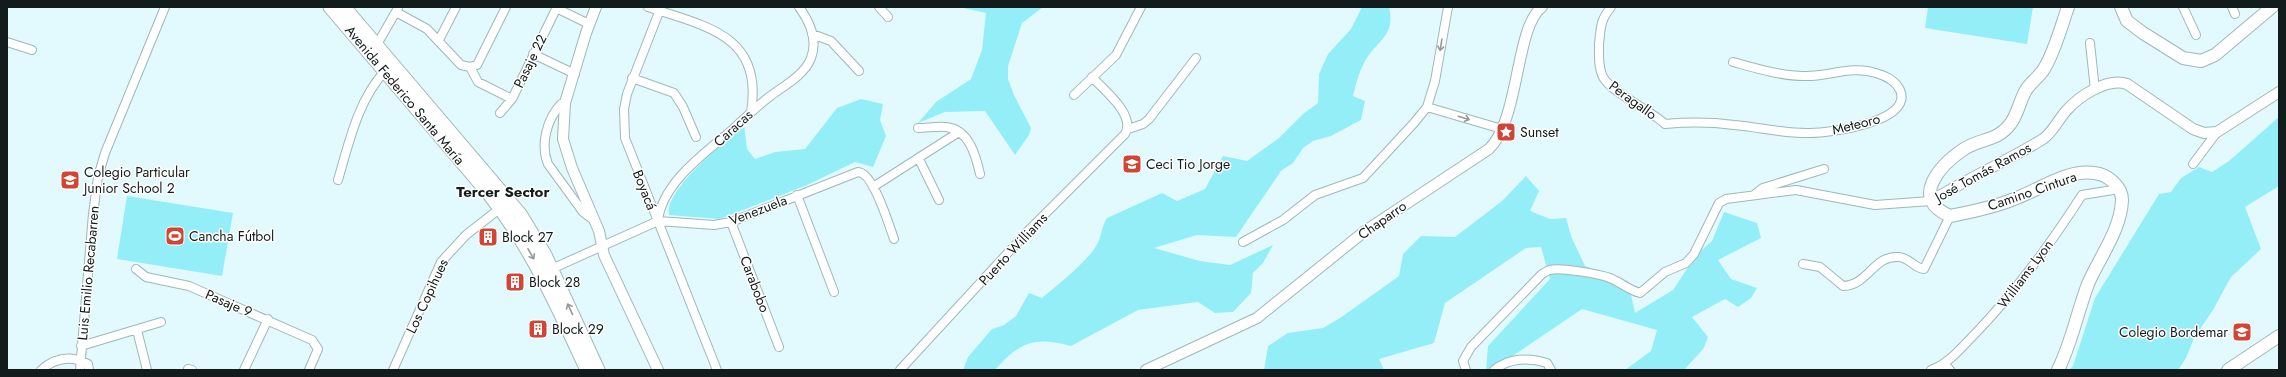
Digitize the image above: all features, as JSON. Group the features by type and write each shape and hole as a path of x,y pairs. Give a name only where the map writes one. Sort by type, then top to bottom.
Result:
{"main road":[{"name":"Avenida Federico Santa María","path":"330,7 373,49 505,204"},
{"name":"Avenida Federico Santa María","path":"344,7 373,49 384,71 505,204 530,229 587,370"},
{"path":"1950,216 1942,213 1931,201 1930,187 1938,173 1966,148 1995,137 2011,122 2027,88 2041,74 2048,62 2068,7"},
{"path":"2121,7 2127,21 2143,33 2183,58 2201,61 2215,55 2272,7"},
{"name":"Camino Cintura","path":"1950,216 2013,200 2068,175 2094,172 2111,180 2119,189"},
{"path":"2058,370 2068,351 2088,285 2118,220 2122,200 2119,189"},
{"name":"Avenida Federico Santa María","path":"547,271 598,370"},
{"path":"2230,370 2279,336"}],"street":[{"name":"Luis Emilio Recabarren","path":"80,370 81,346 98,177 108,146 165,7"},
{"path":"439,40 456,7"},
{"path":"373,49 397,9 427,29 461,65 470,67 477,65 506,7"},
{"path":"596,7 565,103 562,129 565,150 595,221 602,246 658,370"},
{"path":"648,7 660,9 706,26 721,33 738,48 754,88 751,112"},
{"path":"799,7 808,21 813,38 831,41 859,71"},
{"path":"878,7 888,18"},
{"path":"1074,95 1116,55 1141,7"},
{"path":"1243,242 1283,220 1315,195 1363,178 1427,107 1436,81 1448,7"},
{"name":"Chaparro","path":"1146,370 1257,318 1365,231 1489,149 1496,142 1502,129 1528,28 1542,7"},
{"name":"Peragallo","path":"1611,7 1602,18 1601,25 1599,62 1603,77 1627,98 1654,114 1665,124"},
{"path":"2183,7 2196,35"},
{"path":"557,8 590,24"},
{"name":"Pasaje 22","path":"500,113 512,99 557,8"},
{"name":"Boyacá","path":"660,9 632,78 624,109 626,138 717,370"},
{"name":"Caracas","path":"658,221 661,206 681,177 751,112 804,68 811,60 813,38"},
{"path":"7,42 32,50"},
{"path":"2090,43 2095,90"},
{"path":"534,54 575,74"},
{"path":"1092,78 1127,116 1128,129 1143,124 1149,119 1196,58"},
{"name":"Meteoro","path":"1665,124 1693,122 1733,124 1809,133 1840,130 1880,119 1893,113 1899,107 1901,98 1900,90 1893,80 1874,72 1837,71 1804,76 1733,62"},
{"path":"470,67 478,82 512,99"},
{"path":"338,180 353,131 367,97 384,71"},
{"path":"632,78 674,93 683,106 696,137"},
{"name":"José Tomás Ramos","path":"1466,370 1463,362 1471,347 1542,274 1550,270 1561,269 1598,274 1610,278 1633,291 1640,293 1665,272 1686,263 1698,247 1719,203 1726,199 1796,190 1875,205 1931,201 1974,175 2044,138 2070,106 2095,90 2108,84 2120,82 2141,92 2193,129 2204,132 2217,132"},
{"path":"2193,164 2217,132 2279,92"},
{"path":"565,103 561,104 557,108 548,126 544,143 545,156 548,164 583,212 595,221"},
{"path":"1427,107 1502,129"},
{"path":"918,128 945,126 959,132 975,152 980,174"},
{"name":"Puerto Williams","path":"900,370 1028,231 1128,129"},
{"path":"894,239 873,187 959,132"},
{"path":"918,159 939,200"},
{"path":"1754,195 1763,188 1824,169"},
{"name":"Venezuela","path":"547,271 658,221 714,225 731,222 854,173 861,172 868,177 873,187"},
{"name":"Williams Lyon","path":"1931,370 1951,359 1996,312 2069,217 2082,195 2087,192 2119,189"},
{"path":"797,195 834,292"},
{"name":"Los Copihues","path":"393,370 441,262 466,235 505,204"},
{"path":"1803,264 1820,267 1843,286 1858,283 1878,264 1890,258 1907,259 1917,267 1924,269 1950,216"},
{"name":"Carabobo","path":"731,222 779,347"},
{"name":"Pasaje 9","path":"136,269 146,277 189,286 305,336 318,346 309,370"},
{"path":"244,370 268,319"},
{"path":"81,346 161,322"},
{"path":"137,330 147,370"},
{"name":"Luis Emilio Recabarren","path":"80,359 88,364 89,370"},
{"path":"41,370 51,361 80,359"},
{"path":"1494,370 1507,362 1525,360 1547,363 1551,370"},
{"path":"1944,363 1950,370"}],"shaded area":[{"path":"959,7 1043,7 1022,23 1008,66 1008,79 1014,95 1031,128 1029,135 1015,155 985,111 945,112 918,123 936,102 971,79 982,50 986,13"},
{"path":"1362,7 1389,7 1390,25 1388,31 1365,61 1361,69 1353,96 1365,101 1361,120 1331,136 1313,141 1303,148 1293,163 1281,171 1236,237 1197,235 1154,248 1200,261 1230,265 1273,245 1263,263 1253,273 1251,293 1233,312 1215,313 1198,302 1138,310 1071,346 1047,342 1028,344 1020,347 1012,353 995,370 963,370 968,357 992,329 1004,325 1016,316 1029,293 1042,298 1071,274 1091,253 1098,243 1107,218 1162,193 1177,201 1205,189 1223,156 1247,161 1279,138 1303,114 1318,103 1319,74 1328,54 1351,29"},
{"path":"1928,7 2033,7 2027,44 1925,28"},
{"path":"861,99 883,104 880,120 886,136 873,167 855,162 807,185 719,219 669,215 670,205 676,193 686,180 711,154 744,125 747,149 755,159 775,152 805,149 837,108"},
{"path":"2279,117 2279,186 2245,207 2261,249 2231,277 2213,310 2194,338 2186,358 2178,370 2069,370 2073,366 2095,298 2159,194 2171,192 2181,178 2199,167 2212,172 2229,161"},
{"path":"1526,176 1539,191 1530,211 1550,219 1566,218 1571,236 1585,266 1628,281 1635,313 1673,290 1696,255 1712,241 1724,212 1757,223 1761,238 1718,260 1731,279 1757,288 1751,298 1738,307 1725,299 1692,317 1708,337 1704,348 1684,370 1625,370 1651,351 1657,330 1582,309 1492,370 1486,370 1488,346 1550,279 1541,247 1526,248 1445,303 1434,343 1379,359 1384,370 1264,370 1268,346 1288,333 1323,328 1340,318 1399,276 1403,254 1421,236 1455,237 1502,201"},
{"name":"Cancha Fútbol","path":"127,196 233,213 222,276 117,259"}],"place":[{"name":"Sunset","path":"1506,132"},
{"name":"Ceci Tio Jorge","path":"1132,164"},
{"name":"Colegio Particular Junior School 2","path":"70,180"},
{"name":"Cancha Fútbol","path":"175,236"},
{"name":"Block 27","path":"488,237"},
{"name":"Block 28","path":"515,282"},
{"name":"Block 29","path":"538,329"},
{"name":"Colegio Bordemar","path":"2242,332"}],"district":[{"name":"Tercer Sector","path":"503,192"}]}
